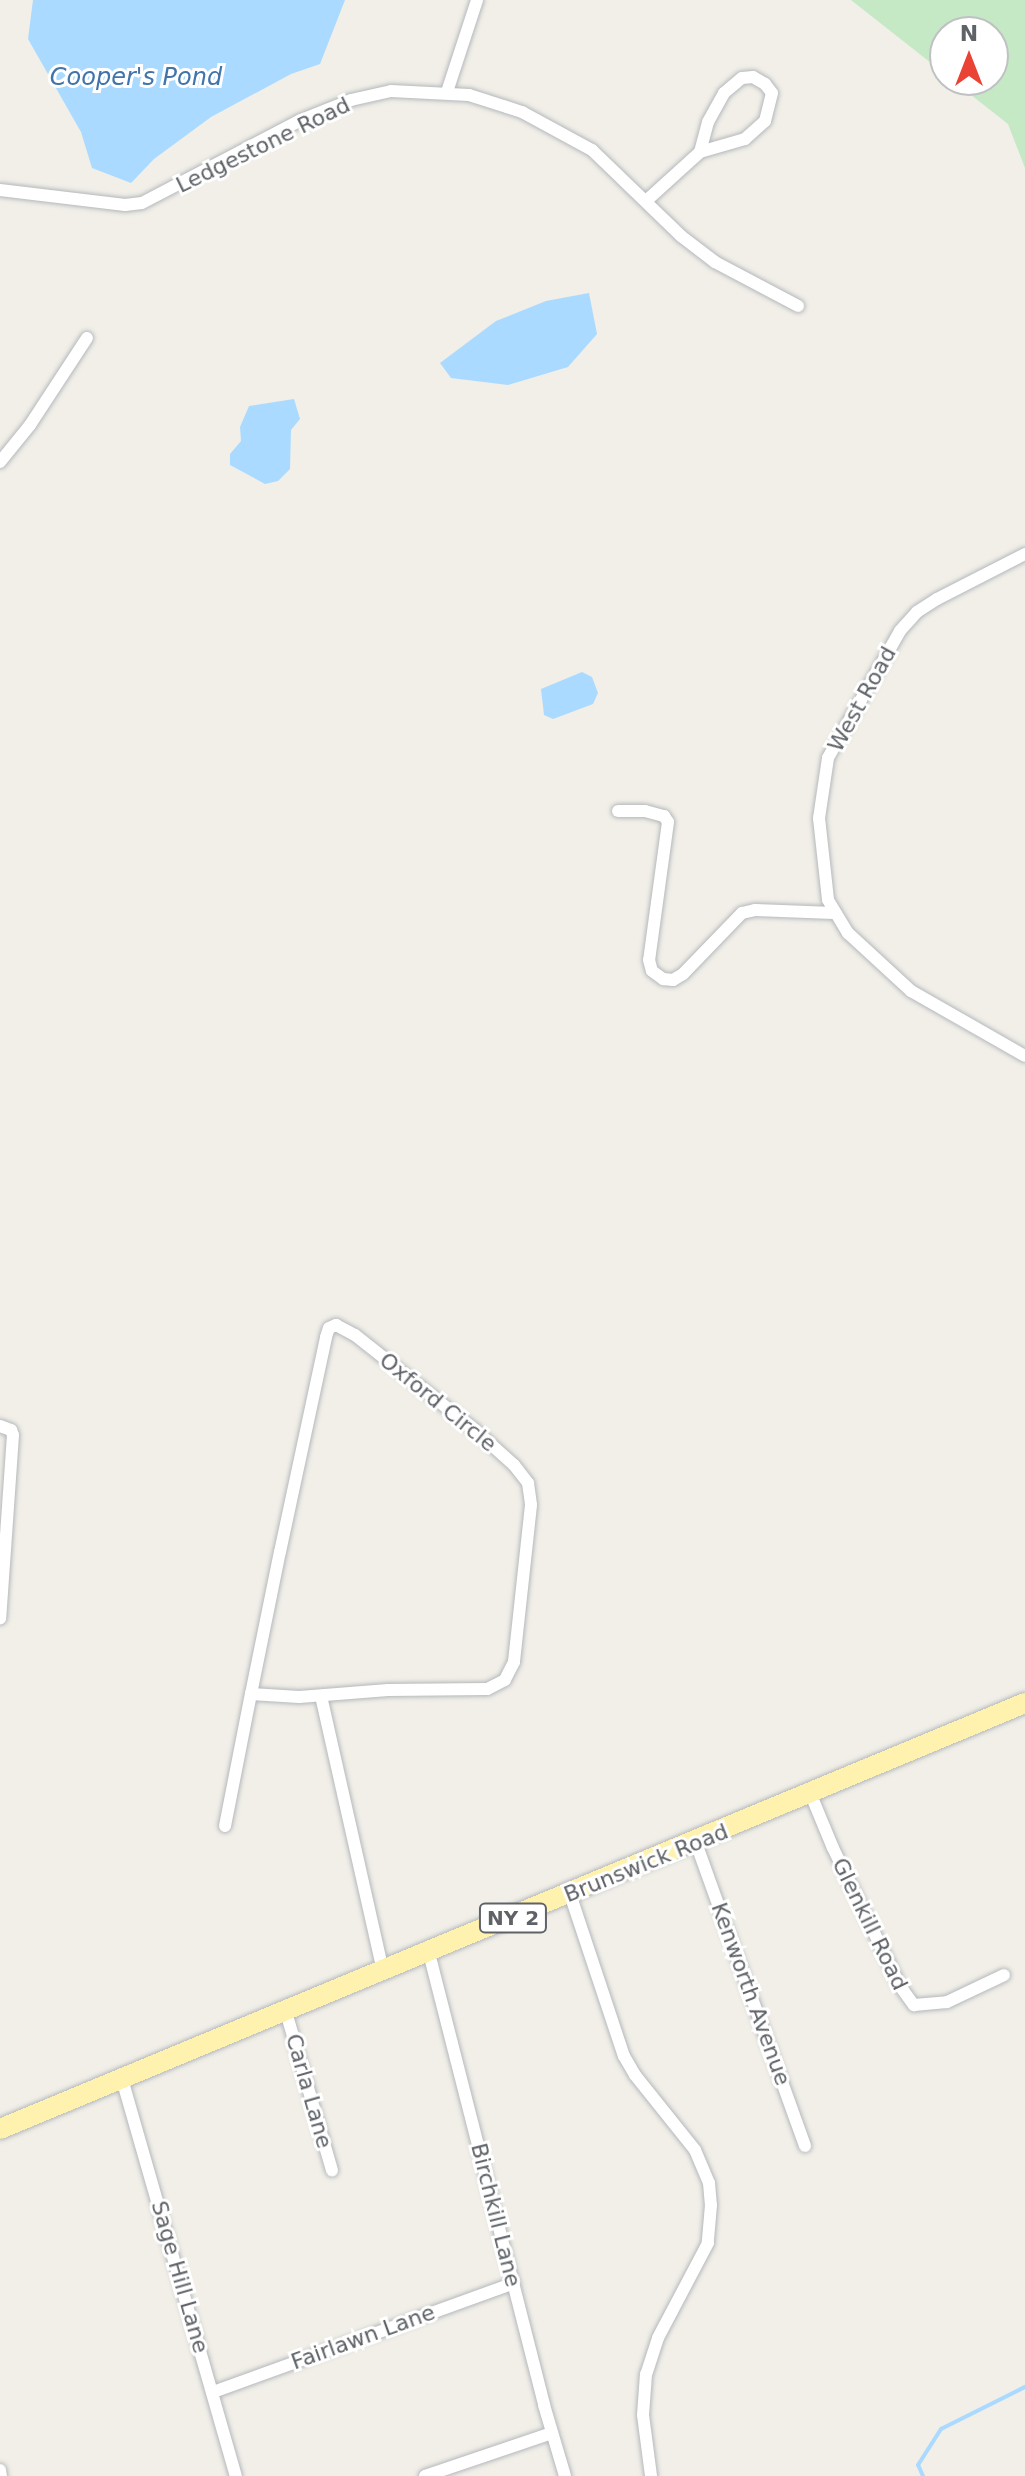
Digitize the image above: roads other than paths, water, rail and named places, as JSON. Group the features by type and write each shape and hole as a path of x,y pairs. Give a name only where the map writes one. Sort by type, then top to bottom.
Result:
{"main road":[{"name":"Brunswick Road","path":"0,2129 696,1843 1025,1703"}],"street":[{"path":"447,92 477,0"},
{"path":"646,201 700,152 716,104 731,84 747,77 765,84 772,93 772,102 759,128 729,146 700,152"},
{"name":"Ledgestone Road","path":"0,190 125,205 142,203 301,120 351,100 391,91 447,92 492,101 554,127 592,150 715,262 798,306"},
{"path":"0,462 30,425 87,338"},
{"name":"West Road","path":"1025,554 917,612 900,631 828,758 819,818 828,900 834,913 880,966 911,991 1025,1056"},
{"path":"618,811 645,811 664,816 668,822 649,960 652,971 663,979 683,974 742,913 755,910 834,913"},
{"name":"Oxford Circle","path":"225,1826 251,1694 326,1337 329,1328 336,1325 355,1335 514,1465 528,1483 531,1505 514,1662 505,1680 487,1689 373,1691 321,1696 251,1694"},
{"path":"0,1426 11,1430 13,1435 0,1619"},
{"path":"321,1696 383,1972"},
{"name":"Glenkill Road","path":"811,1795 893,1972 914,2005 947,2002 1004,1975"},
{"name":"Kenworth Avenue","path":"696,1843 805,2146"},
{"path":"570,1894 624,2056 635,2075 695,2150 709,2183 708,2243 658,2338 646,2374 643,2415 651,2476"},
{"name":"Birchkill Lane","path":"429,1953 565,2476"},
{"name":"Carla Lane","path":"286,2012 332,2170"},
{"name":"Sage Hill Lane","path":"122,2079 236,2476"},
{"name":"Fairlawn Lane","path":"213,2392 514,2283"},
{"path":"425,2476 552,2433"}],"water":[{"name":"Cooper's Pond","path":"33,0 345,0 320,64 291,74 211,117 154,159 131,183 92,168 81,132 28,39"},
{"path":"589,293 597,334 568,367 508,385 451,378 440,363 496,321 546,301"},
{"path":"294,399 300,419 291,430 290,469 278,481 265,484 230,465 230,454 241,441 240,427 249,406"},
{"path":"582,672 592,677 598,693 593,704 553,719 544,715 541,689"}],"waterway":[{"path":"923,2476 918,2465 941,2429 1025,2387"}]}
